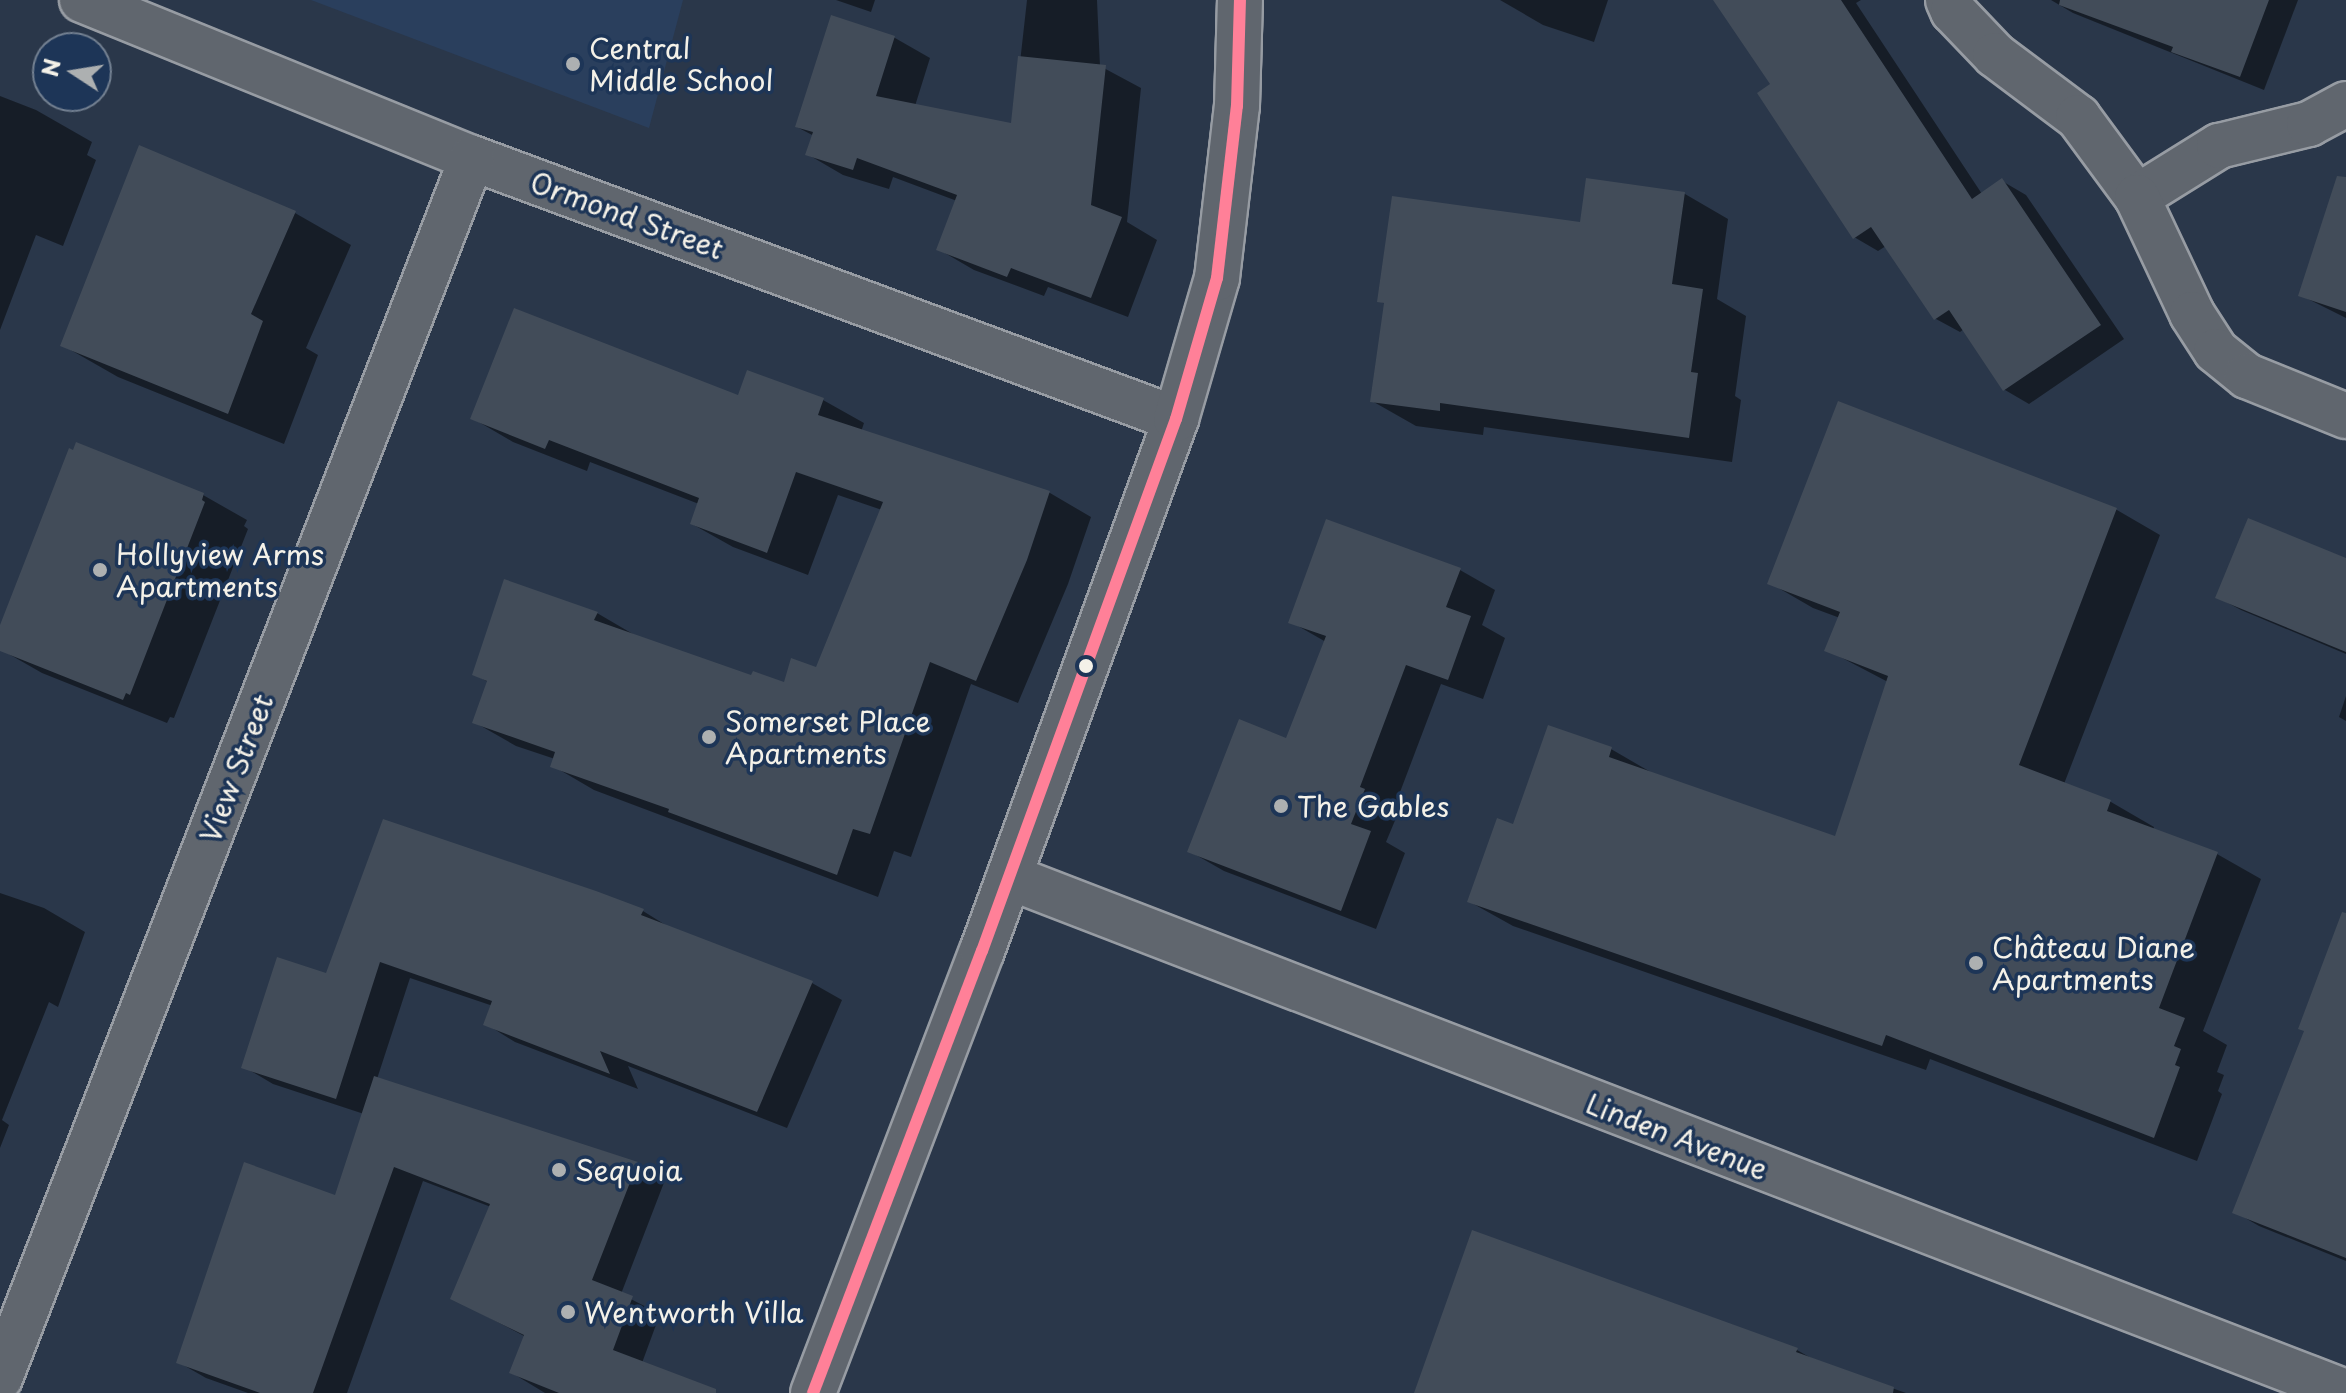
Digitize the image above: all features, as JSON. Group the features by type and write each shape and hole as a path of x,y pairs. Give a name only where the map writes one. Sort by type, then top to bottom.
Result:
{"street":[{"name":"Ormond Street","path":"82,0 472,158 1176,419"},
{"path":"813,1393 1009,877 1176,419 1217,278 1237,106 1240,0"},
{"path":"1948,0 1953,11 1995,55 2078,117 2137,197 2192,314 2216,351 2247,376 2346,416"},
{"path":"2137,197 2219,146 2309,124 2346,104"},
{"name":"View Street","path":"0,1378 472,158"},
{"name":"Linden Avenue","path":"1009,877 2346,1392"}],"shaded area":[{"name":"Central Middle School","path":"311,0 683,0 649,128"}],"building":[{"path":"1713,0 1841,0 1972,199 2002,178 2101,325 2003,391 1949,310 1934,320 1871,227 1853,239 1757,93 1770,84"},
{"path":"2060,0 2269,0 2240,77 2171,52 2173,47 2059,5"},
{"path":"831,15 895,36 876,96 1011,123 1018,56 1106,65 1091,205 1122,217 1091,298 1011,268 1007,277 936,250 957,195 857,158 853,170 805,155 813,132 795,127"},
{"path":"139,145 296,211 251,314 263,321 228,414 60,346"},
{"path":"2337,176 2346,177 2346,312 2298,296"},
{"path":"1586,178 1685,192 1672,284 1703,289 1691,372 1698,373 1689,438 1440,403 1440,411 1370,402 1384,303 1377,302 1392,196 1580,222"},
{"path":"514,308 738,395 747,370 824,398 818,415 1050,491 1027,560 976,681 930,662 870,834 853,829 837,875 668,812 669,809 550,767 555,752 472,723 487,681 472,675 504,579 598,612 594,620 751,675 753,671 784,682 791,658 816,667 883,502 796,472 767,553 690,524 699,498 549,440 545,449 470,419"},
{"path":"1838,401 2117,508 2019,765 2111,800 2107,811 2218,852 2159,1008 2185,1018 2174,1046 2181,1049 2175,1065 2180,1067 2154,1138 1886,1035 1882,1046 1467,902 1497,818 1513,824 1548,725 1612,747 1609,757 1835,836 1888,676 1824,651 1840,612 1767,584"},
{"name":"Hollyview Arms Apartments","path":"76,442 204,493 202,500 205,502 130,695 126,693 123,700 0,651 0,625 69,448 73,450"},
{"path":"2248,518 2346,558 2346,652 2215,598"},
{"path":"1326,519 1461,568 1446,607 1471,616 1448,680 1406,665 1360,787 1365,789 1351,824 1371,831 1341,911 1187,852 1239,719 1286,738 1326,636 1288,623"},
{"path":"383,819 644,909 641,915 813,981 757,1112 600,1051 610,1074 483,1025 492,1001 380,962 336,1099 241,1068 277,957 326,973"},
{"path":"2342,912 2346,913 2346,1258 2232,1213 2304,1031 2298,1029"},
{"path":"374,1076 638,1162 592,1280 633,1296 613,1350 716,1389 716,1393 559,1393 509,1373 524,1335 450,1299 490,1204 394,1167 313,1393 260,1393 176,1363 244,1162 335,1195"},
{"path":"1472,1230 1798,1348 1796,1352 1894,1387 1893,1393 1414,1393"}],"transit line":[{"path":"813,1393 982,951 1176,419 1217,278 1237,106 1240,0"}],"place":[{"name":"Central Middle School","path":"573,64"},
{"name":"Hollyview Arms Apartments","path":"100,570"},
{"name":"Somerset Place Apartments","path":"709,737"},
{"name":"The Gables","path":"1281,806"},
{"name":"Château Diane Apartments","path":"1976,963"},
{"name":"Sequoia","path":"559,1170"},
{"name":"Wentworth Villa","path":"568,1312"}]}
